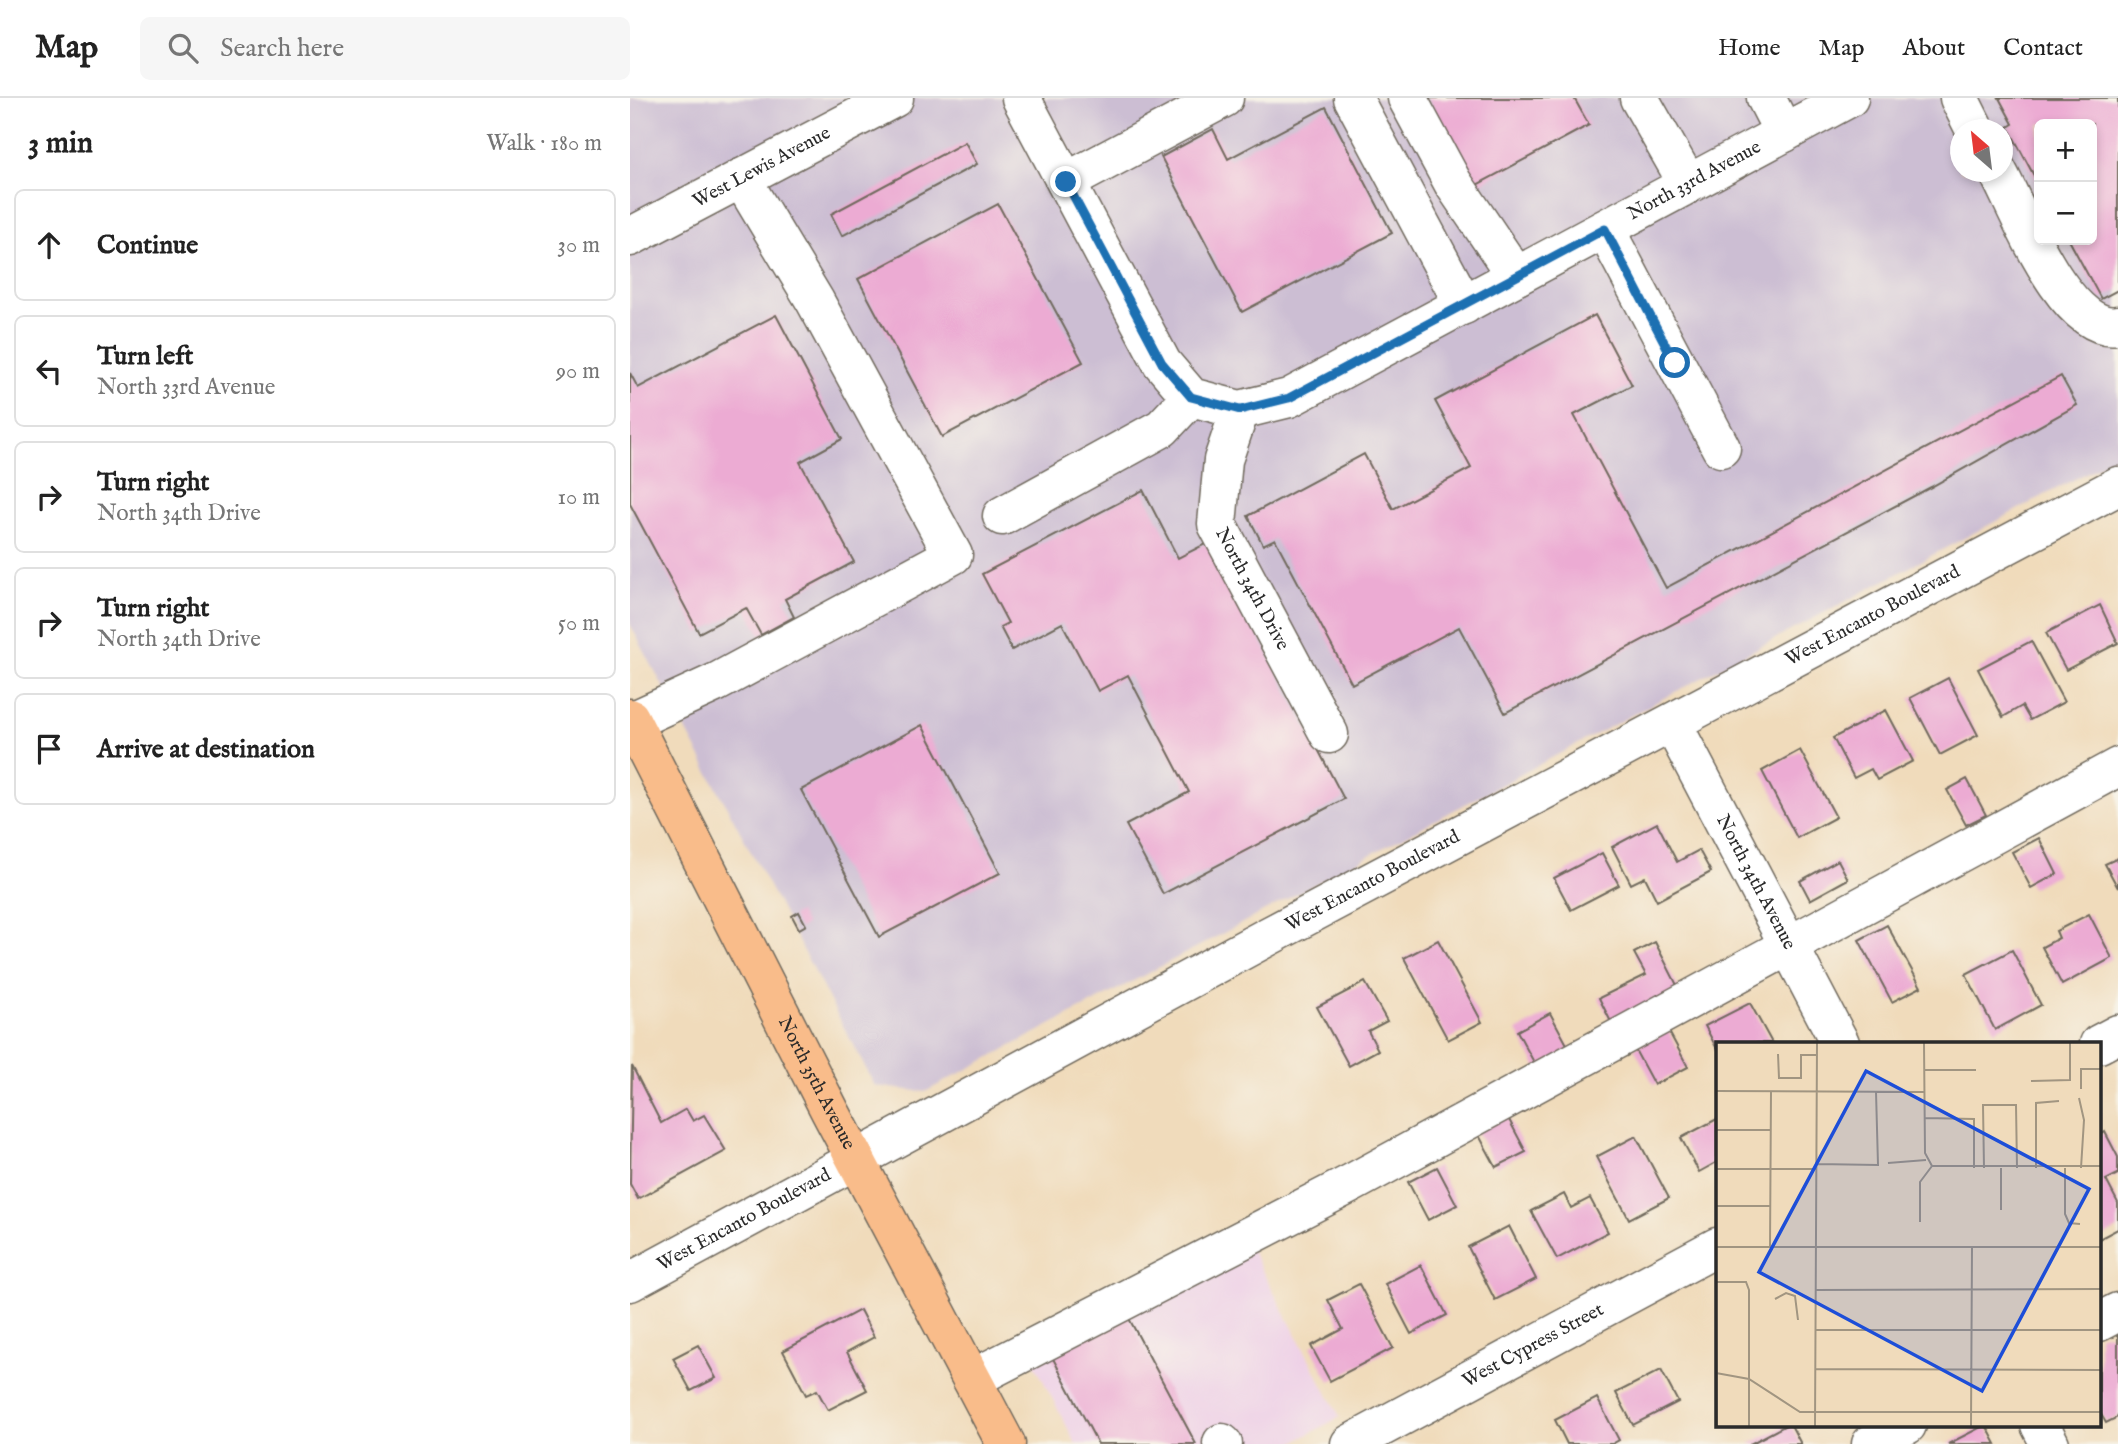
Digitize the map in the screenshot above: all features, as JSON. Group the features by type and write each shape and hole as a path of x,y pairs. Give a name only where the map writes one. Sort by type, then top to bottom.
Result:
{"main road":[{"name":"North 35th Avenue","path":"634,734 1006,1444"}],"street":[{"name":"West Lewis Avenue","path":"630,237 894,98"},
{"path":"1021,98 1162,363 1191,397 1240,410"},
{"path":"1066,182 1224,98"},
{"path":"1353,98 1464,305"},
{"path":"1408,98 1453,183 1516,276"},
{"path":"1639,98 1688,184"},
{"path":"1766,98 1784,133"},
{"name":"North 33rd Avenue","path":"1240,410 1289,398 1849,98"},
{"path":"1959,98 1970,119"},
{"path":"634,734 717,682 953,555 815,301 741,178"},
{"path":"2003,182 2062,293 2081,314 2111,326 2118,325"},
{"path":"1605,229 1721,449"},
{"path":"1002,516 1162,428 1191,397"},
{"name":"North 34th Drive","path":"1240,410 1223,460 1217,524 1329,734"},
{"name":"West Encanto Boulevard","path":"630,1282 2118,486"},
{"name":"North 34th Avenue","path":"1672,723 1839,1042"},
{"path":"972,1379 1361,1178 2118,767"},
{"path":"2100,1043 2118,1034"},
{"name":"West Cypress Street","path":"1350,1444 1716,1248"},
{"path":"2100,1321 2118,1312"},
{"path":"1871,1444 1905,1426"},
{"path":"2041,1426 2050,1444"}],"shaded area":[{"path":"630,98 2118,98 2118,456 925,1092 875,1086 630,624"},
{"path":"1249,1246 1340,1417 1291,1444 1076,1444 1032,1359"}],"building":[{"path":"1428,98 1574,98 1589,125 1475,186"},
{"path":"1999,98 2118,98 2118,290 2101,299 2072,245 2097,245 2097,119 2034,119 2034,176 2013,136 2013,119 2010,119"},
{"path":"1326,107 1392,233 1242,312 1161,157 1213,129 1228,159"},
{"path":"965,142 977,164 842,236 831,214"},
{"path":"998,204 1083,362 942,437 858,279"},
{"path":"776,315 842,439 800,462 854,562 785,599 794,617 761,635 746,608 699,633 630,504 630,373 638,388"},
{"path":"1595,315 1632,385 1574,415 1666,588 2061,376 2077,405 1931,487 1505,713 1459,627 1352,684 1275,539 1263,545 1248,516 1364,454 1393,509 1471,468 1435,401"},
{"path":"1143,490 1178,558 1209,542 1344,799 1163,894 1126,825 1189,792 1128,675 1098,691 1062,623 1012,650 1000,627 1008,623 982,574"},
{"path":"2100,605 2118,643 2066,670 2046,633"},
{"path":"2031,641 2064,702 2030,720 2022,706 2003,717 1978,669"},
{"path":"1948,678 1978,735 1940,755 1910,698"},
{"path":"1886,710 1913,761 1877,780 1871,769 1854,778 1833,738"},
{"path":"922,725 1000,873 879,937 801,790"},
{"path":"1800,750 1836,817 1797,838 1762,771"},
{"path":"1967,779 1986,815 1966,825 1947,790"},
{"path":"1657,823 1677,862 1699,850 1711,872 1657,901 1645,877 1631,884 1612,847"},
{"path":"2039,838 2057,874 2031,888 2012,852"},
{"path":"1602,853 1619,885 1571,910 1554,878"},
{"path":"2118,858 2118,888 2105,864"},
{"path":"1838,860 1848,879 1810,900 1800,881"},
{"path":"799,912 806,925 799,929 792,916"},
{"path":"2089,914 2112,958 2062,985 2042,947 2059,938 2056,931"},
{"path":"1887,925 1921,987 1892,1002 1859,940"},
{"path":"1438,940 1482,1022 1448,1040 1404,958"},
{"path":"1655,942 1680,991 1613,1026 1599,998 1646,975 1634,953"},
{"path":"2012,950 2041,1005 1995,1030 1966,974"},
{"path":"1365,982 1387,1021 1368,1031 1378,1050 1349,1066 1317,1007"},
{"path":"1750,1003 1771,1042 1716,1042 1716,1047 1705,1026"},
{"path":"1550,1013 1570,1050 1537,1068 1517,1031"},
{"path":"1668,1030 1688,1067 1654,1085 1634,1048"},
{"path":"632,1066 661,1123 686,1109 693,1121 704,1115 726,1151 638,1199 630,1184"},
{"path":"1505,1112 1526,1152 1496,1167 1475,1128"},
{"path":"1716,1120 1716,1163 1699,1172 1681,1138"},
{"path":"2105,1132 2118,1157 2118,1174 2106,1180 2118,1203 2118,1229 2100,1238 2100,1135"},
{"path":"1636,1136 1669,1198 1629,1219 1596,1157"},
{"path":"1437,1167 1457,1205 1428,1220 1408,1182"},
{"path":"1564,1194 1571,1208 1590,1198 1608,1232 1557,1259 1531,1211"},
{"path":"1509,1226 1536,1279 1495,1300 1468,1247"},
{"path":"1421,1265 1447,1315 1411,1334 1385,1284"},
{"path":"1359,1284 1393,1348 1330,1381 1311,1346 1343,1329 1328,1300"},
{"path":"860,1310 874,1337 847,1352 867,1390 828,1410 817,1390 806,1395 783,1351"},
{"path":"1125,1311 1196,1444 1098,1444 1049,1351"},
{"path":"2118,1333 2118,1417 2106,1423 2100,1413 2100,1335"},
{"path":"698,1345 716,1378 691,1391 673,1358"},
{"path":"1661,1370 1678,1402 1633,1425 1616,1393"},
{"path":"1597,1398 1619,1440 1612,1444 1567,1444 1555,1420"},
{"path":"1784,1426 1792,1426 1801,1444 1750,1444"},
{"path":"1987,1426 1996,1444 1948,1444"}],"route":[{"path":"1066,182 1162,363 1191,397 1240,410 1289,398 1605,229 1675,363"}]}
